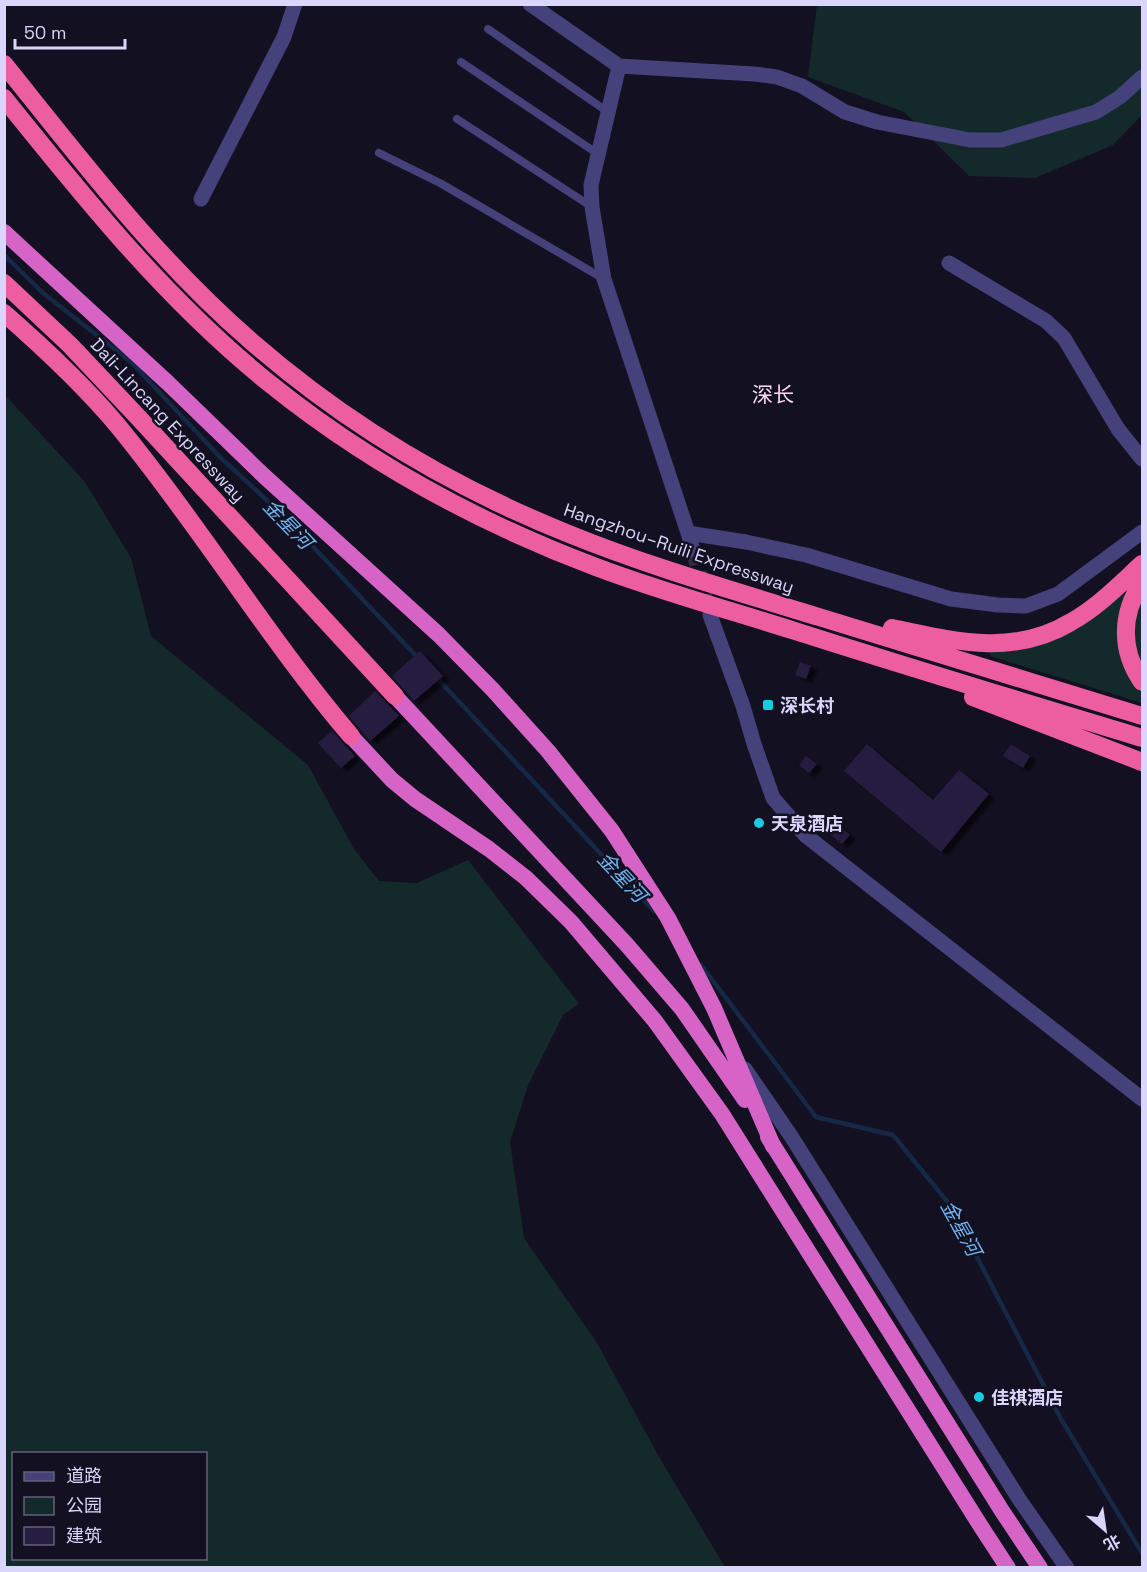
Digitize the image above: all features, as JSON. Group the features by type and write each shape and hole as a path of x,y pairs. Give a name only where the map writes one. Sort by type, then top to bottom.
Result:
{"highway":[{"name":"Hangzhou–Ruili Expressway","path":"4,64 116,203 169,263 253,343 341,411 434,470 533,519 639,560 1143,716"},
{"path":"4,98 100,217 182,305 268,383 360,449 457,505 560,553 632,580 1143,738"},
{"path":"4,232 168,383 263,475 439,635 540,742 612,831 647,884 687,953 773,1146"},
{"name":"Dali-Lincang Expressway","path":"4,283 70,345 395,696"},
{"path":"4,313 50,354 116,424 168,489 284,653 367,755 415,799 489,849 526,878 571,922 655,1021 722,1114 1008,1568"},
{"path":"808,613 961,642 995,644 1024,641 1071,623 1143,564"},
{"path":"1143,582 1130,604 1125,630 1129,657 1143,682"},
{"path":"874,656 995,706 1143,762"},
{"path":"395,696 627,945 682,1009 732,1080 1040,1568"},
{"path":"752,1161 773,1146"}],"street":[{"path":"201,199 284,38 295,4"},
{"path":"530,4 619,66 777,77 802,86 845,112 877,122 970,140 1001,140 1096,112 1120,97 1143,77"},
{"path":"619,66 591,186 592,207 604,279 693,550"},
{"path":"949,263 1046,321 1064,338 1118,429 1143,459"},
{"path":"688,533 807,555 951,599 1026,606 1058,594 1143,532"},
{"path":"710,615 773,798 805,835 1143,1099"},
{"path":"732,1050 791,1136 1019,1499 1067,1568"}],"lane":[{"path":"488,29 608,111"},
{"path":"460,62 598,154"},
{"path":"457,119 592,207"},
{"path":"379,153 440,183 604,279"}],"green space":[{"path":"817,5 1142,5 1142,115 1113,145 1035,178 969,176 904,112 808,77"},
{"path":"5,395 85,482 131,558 151,636 308,765 354,849 379,881 417,883 468,860 579,1004 563,1015 528,1085 510,1142 524,1238 597,1343 659,1457 725,1567 5,1567"},
{"path":"1125,592 1118,626 1132,681 1142,693 1142,703 990,656 990,652 1030,646 1062,634 1093,616"},
{"path":"1142,599 1142,665 1136,649 1135,632"}],"building":[{"path":"420,651 443,676 414,701 392,676"},
{"path":"800,662 811,666 806,679 795,675"},
{"path":"375,691 399,716 370,741 349,716"},
{"path":"332,731 355,756 341,768 318,743"},
{"path":"867,744 933,800 959,770 989,794 941,852 844,771"},
{"path":"1011,744 1030,756 1023,768 1003,756"},
{"path":"806,756 817,764 809,773 799,765"},
{"path":"830,818 850,835 842,844 822,828"}],"waterway":[{"name":"金星河","path":"4,255 43,293 131,362 220,457 286,518 419,659"},
{"name":"金星河","path":"435,676 654,911"},
{"name":"金星河","path":"701,965 816,1117 893,1135 950,1205 1061,1419 1142,1553"}],"tunnel":[{"path":"693,550 709,612"}],"place":[{"name":"深长村","path":"768,705"},
{"name":"天泉酒店","path":"759,823"},
{"name":"佳祺酒店","path":"979,1397"}],"district":[{"name":"深长","path":"773,394"}]}
